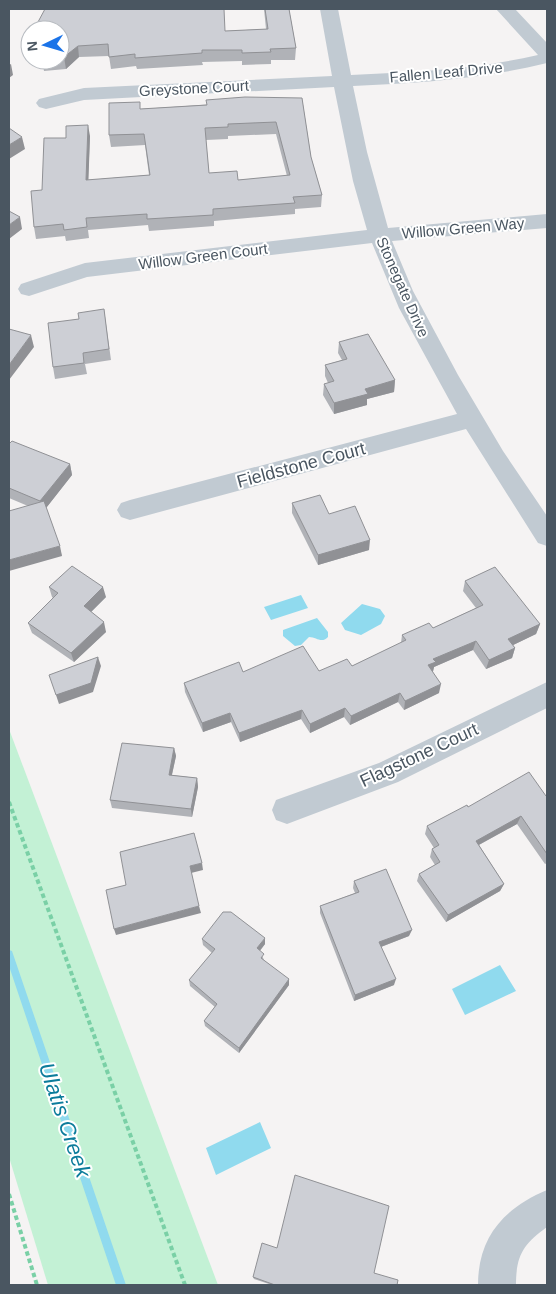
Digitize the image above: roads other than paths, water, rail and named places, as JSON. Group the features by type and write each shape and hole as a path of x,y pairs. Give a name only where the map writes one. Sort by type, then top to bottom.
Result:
{"street":[{"name":"Stonegate Drive","path":"329,9 355,149 380,236 416,321 471,419 547,536"},
{"path":"505,9 547,53"},
{"name":"Fallen Leaf Drive","path":"343,81 471,72 547,58"},
{"name":"Greystone Court","path":"46,103 65,97 94,93 343,81"},
{"name":"Willow Green Way","path":"380,236 547,221"},
{"name":"Willow Green Court","path":"29,290 85,270 380,236"},
{"name":"Fieldstone Court","path":"130,510 471,419"},
{"name":"Flagstone Court","path":"287,810 388,773 547,694"},
{"path":"497,1285 502,1254 512,1233 524,1220 547,1208"}],"water":[{"path":"301,595 308,608 271,620 264,607"},
{"path":"362,604 380,609 385,616 381,624 361,635 345,630 341,623"},
{"path":"317,618 328,632 326,639 321,640 309,637 301,645 295,646 283,636 283,630"},
{"path":"500,965 516,991 465,1015 452,989"},
{"path":"260,1122 271,1148 216,1175 206,1148"}],"waterway":[{"name":"Ulatis Creek","path":"9,954 121,1285"}]}
